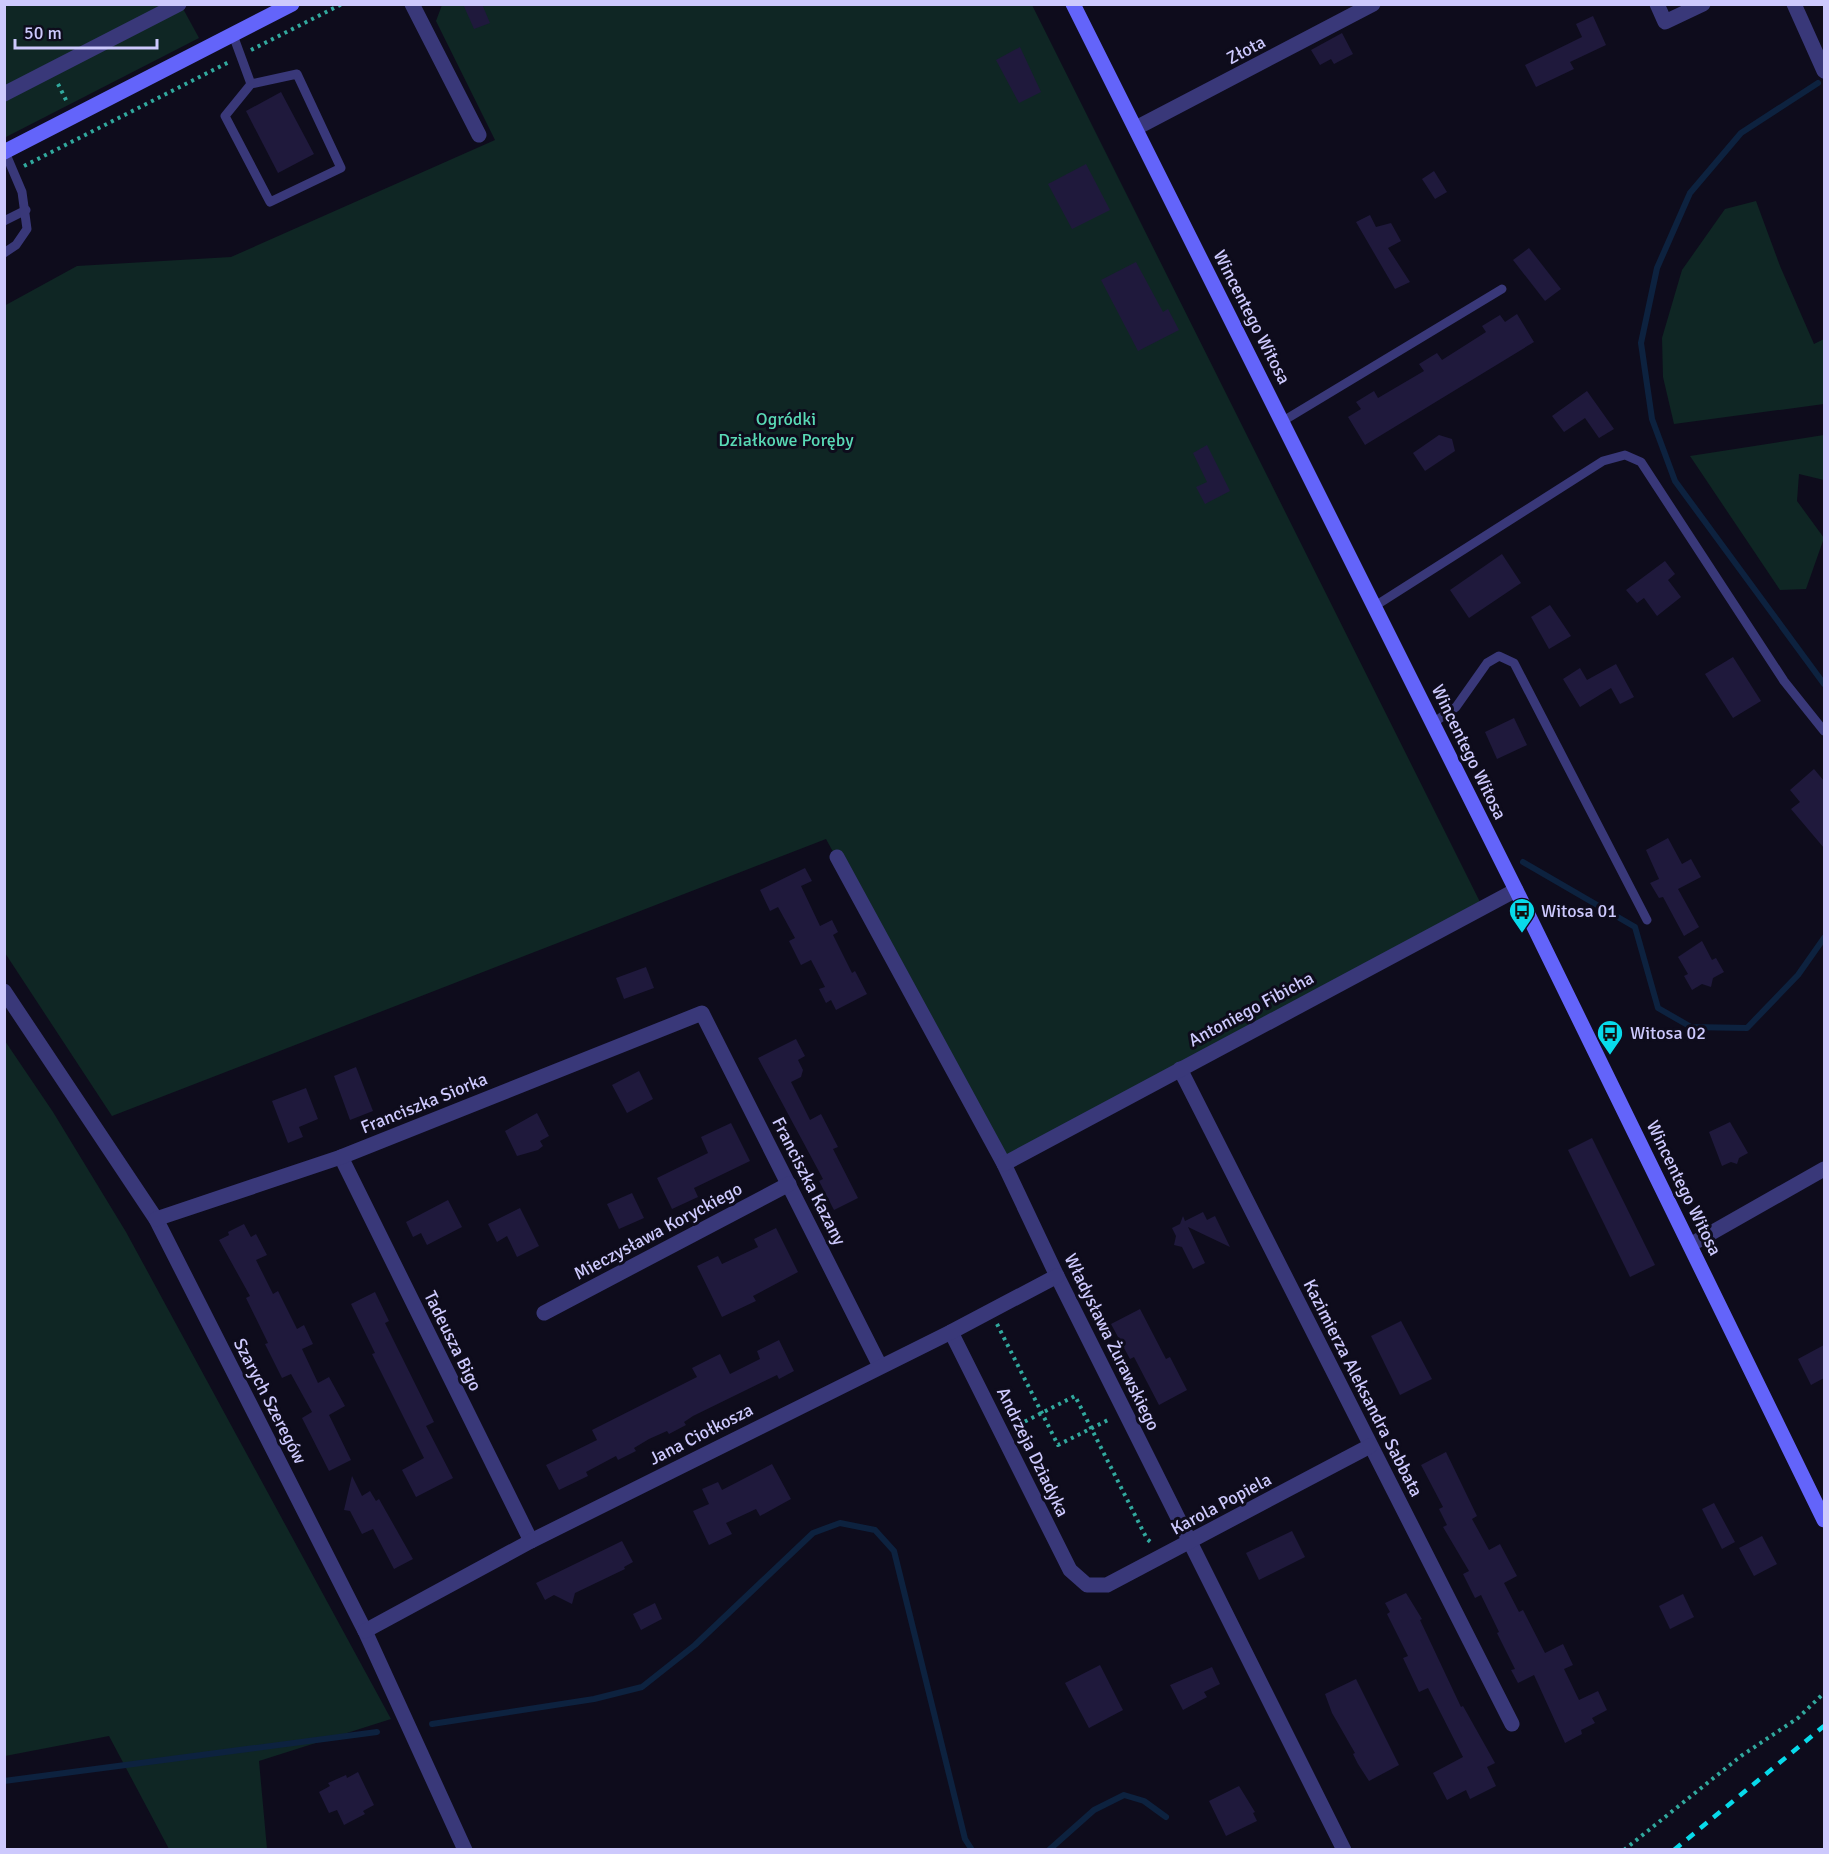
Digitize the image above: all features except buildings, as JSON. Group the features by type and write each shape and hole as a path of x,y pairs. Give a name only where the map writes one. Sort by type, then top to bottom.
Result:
{"street":[{"path":"4,94 179,4"},
{"path":"5,152 292,4"},
{"path":"412,4 479,135"},
{"name":"Wincentego Witosa","path":"1073,4 1516,890 1824,1520"},
{"name":"Złota","path":"1136,128 1373,4"},
{"path":"1657,4 1665,22 1703,4"},
{"path":"1794,4 1824,71"},
{"name":"Władysława Żurawskiego","path":"837,857 1004,1164 1057,1276 1344,1850"},
{"name":"Antoniego Fibicha","path":"1004,1164 1516,890"},
{"name":"Szarych Szeregów","path":"4,991 156,1218 365,1631 465,1850"},
{"name":"Franciszka Siorka","path":"156,1218 341,1157 702,1013"},
{"name":"Franciszka Kazany","path":"702,1013 880,1366"},
{"name":"Kazimierza Aleksandra Sabbata","path":"1180,1070 1512,1724"},
{"name":"Tadeusza Bigo","path":"341,1157 531,1541"},
{"path":"1690,1245 1824,1169"},
{"name":"Mieczysława Koryckiego","path":"544,1313 789,1184"},
{"name":"Jana Ciołkosza","path":"365,1631 531,1541 951,1332 1057,1276"},
{"name":"Andrzeja Dziadyka","path":"951,1332 1070,1570 1087,1585"},
{"name":"Karola Popiela","path":"1087,1585 1107,1585 1370,1446"}],"lane":[{"path":"233,35 243,55 251,84"},
{"path":"297,74 341,168 270,202 225,116 251,84 297,74"},
{"path":"4,253 16,245 27,229 26,210 5,152"},
{"path":"4,221 26,210"},
{"path":"1283,421 1502,289"},
{"path":"1375,606 1603,461 1625,455 1641,462 1784,681 1824,731"},
{"path":"1433,723 1456,707 1487,663 1499,656 1514,663 1647,920"}],"path":[{"path":"13,171 342,4"},
{"path":"51,71 69,105"},
{"path":"990,1310 1058,1445 1125,1413"},
{"path":"1012,1452 1031,1442 1022,1424 1075,1396 1147,1539 1168,1554"},
{"path":"1624,1850 1741,1756 1798,1718 1824,1694"}],"green space":[{"path":"5,5 181,5 199,38 6,137"},
{"name":"Ogródki Działkowe Poręby","path":"442,5 1032,5 1483,908 1004,1164 826,839 112,1116 5,953 4,306 77,266 231,257 495,140 436,21"},
{"path":"1756,201 1780,266 1814,344 1824,339 1824,404 1674,424 1663,377 1662,338 1682,270 1725,209"},
{"path":"1824,435 1824,480 1799,474 1797,501 1824,538 1806,589 1780,590 1690,456"},
{"path":"5,1041 53,1112 126,1232 391,1719 259,1761 267,1849 169,1849 109,1736 5,1756"}],"waterway":[{"path":"1818,83 1741,133 1690,193 1657,268 1641,343 1652,419 1675,481 1824,684"},
{"path":"1523,862 1635,927 1658,1008 1691,1027 1747,1028 1798,975 1824,938"},
{"path":"432,1724 594,1699 642,1687 695,1645 813,1533 840,1523 875,1530 894,1551 965,1839 972,1850"},
{"path":"4,1781 377,1732"},
{"path":"1049,1850 1094,1810 1124,1795 1144,1801 1166,1817"}],"railway":[{"path":"1674,1850 1824,1726"}],"place":[{"name":"Witosa 01","path":"1522,934"},
{"name":"Witosa 02","path":"1610,1056"}]}
